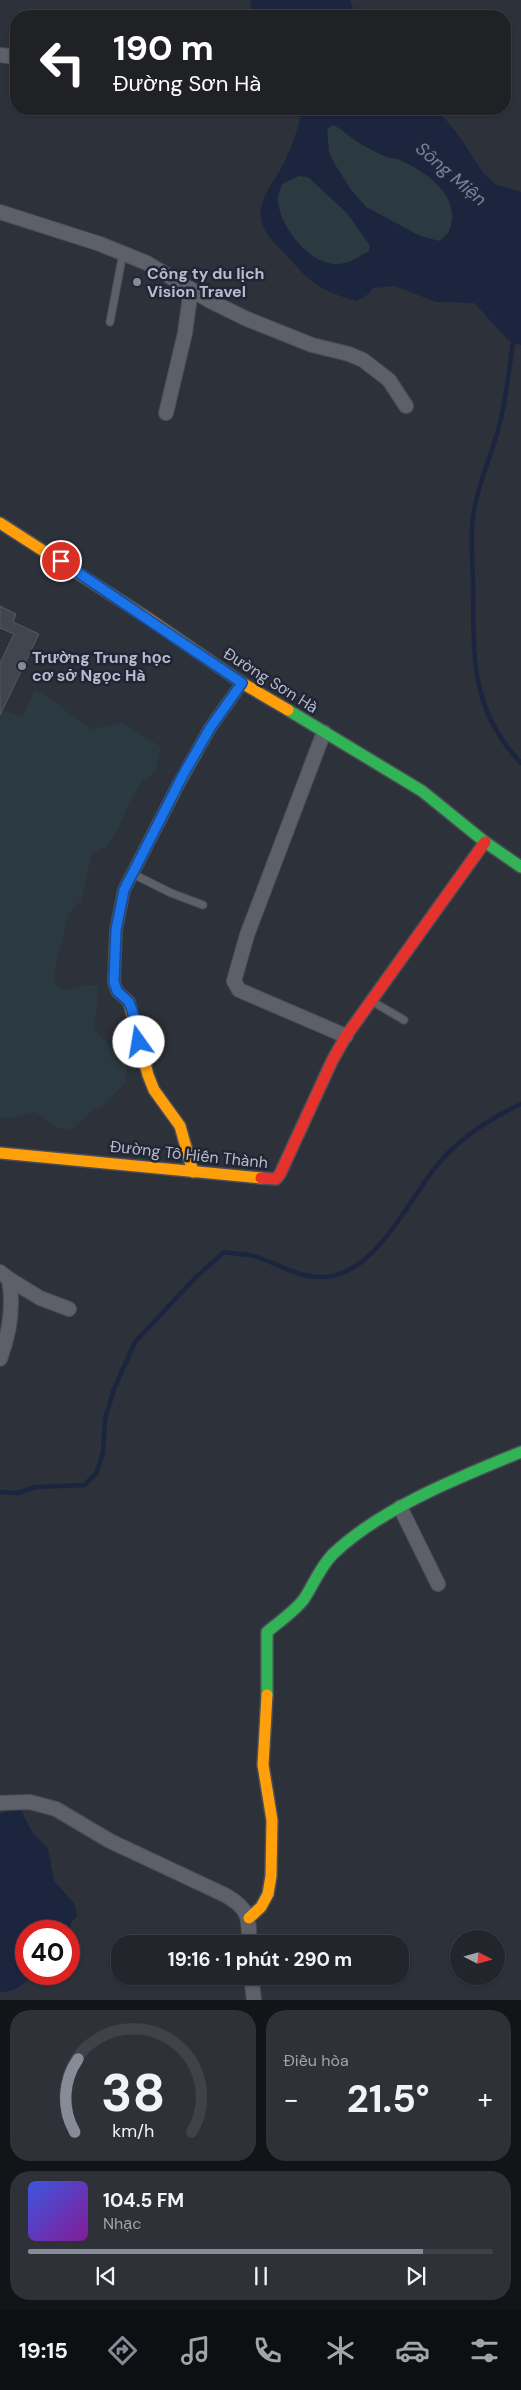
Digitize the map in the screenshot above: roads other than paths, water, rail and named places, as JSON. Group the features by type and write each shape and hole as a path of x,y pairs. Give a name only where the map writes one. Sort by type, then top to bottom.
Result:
{"street":[{"path":"0,212 123,253 165,272 191,289 247,319 312,344 349,354 363,360 389,380 406,406"},
{"path":"166,413 183,341 191,289"},
{"name":"Đường Sơn Hà","path":"0,523 149,619 242,683 422,791 485,842 521,867"},
{"path":"193,1172 180,1126 154,1090 129,1002 117,991 114,982 118,915 124,890 183,775 210,728 242,683"},
{"path":"324,732 250,927 234,981 239,990 346,1036"},
{"name":"Đường Tô Hiến Thành","path":"0,1153 276,1179 325,1075 346,1036 485,842"},
{"path":"5,1275 40,1298 69,1310"},
{"path":"0,1359 6,1341 13,1304 5,1275"},
{"path":"249,1918 261,1906 268,1894 271,1876 272,1820 263,1765 267,1708 267,1632 303,1600 321,1569 333,1554 376,1520 400,1506 467,1474 521,1452"},
{"path":"400,1506 438,1584"},
{"path":"0,1803 41,1803 65,1812 110,1840 226,1895 237,1903 249,1918 249,1935"},
{"path":"252,1985 254,2000"}],"lane":[{"path":"110,322 123,253"},
{"path":"132,874 170,893 203,905"},
{"path":"371,1000 404,1020"}],"water":[{"path":"250,0 350,0 354,10 251,10"},
{"name":"Sông Miện","path":"300,115 442,115 459,136 484,174 497,185 521,192 521,345 508,340 474,303 436,302 395,286 373,288 367,295 356,301 324,289 303,273 267,234 261,217 261,209 266,193 287,156","holes":["333,125 368,148 382,155 400,160 419,170 443,190 448,199 452,219 451,226 445,237 439,241 420,236 366,207 351,190 329,152 327,129","299,176 308,177 348,214 370,246 369,251 346,263 327,263 307,251 298,242 283,220 278,199 282,184"]},
{"path":"19,1807 34,1835 48,1848 54,1881 74,1903 77,1916 74,1920 15,1920 15,1985 21,1985 6,1992 0,1992 0,1814"}],"waterway":[{"path":"514,337 500,423 475,506 472,543 475,658 478,680 483,701 492,722 504,742 521,763"},
{"path":"0,1492 18,1493 36,1487 84,1485 96,1474 103,1453 105,1419 114,1389 135,1342 196,1277 224,1252 258,1257 314,1277 342,1273 359,1264 375,1250 403,1215 438,1164 456,1146 487,1122 521,1104"}],"place":[{"name":"Công ty du lịch Vision Travel","path":"137,282"},
{"name":"Trường Trung học cơ sở Ngọc Hà","path":"22,666"}]}
